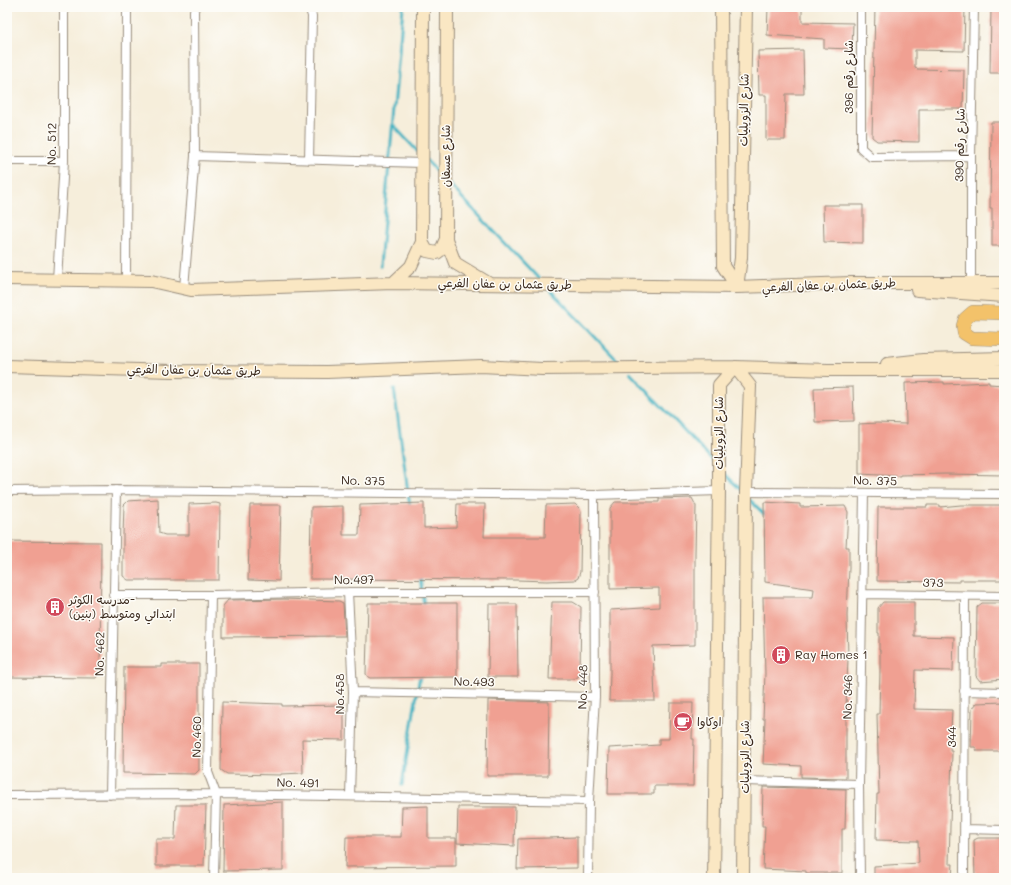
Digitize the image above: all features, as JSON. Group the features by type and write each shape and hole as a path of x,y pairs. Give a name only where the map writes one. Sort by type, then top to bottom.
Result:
{"main road":[{"name":"شارع عسفان","path":"393,283 411,266 422,242 423,7"},
{"name":"شارع عسفان","path":"447,7 446,239 455,263 489,284"},
{"name":"شارع الزويليات","path":"721,7 723,266 737,287"},
{"name":"شارع الزويليات","path":"737,287 741,258 746,7"},
{"path":"422,242 428,251 437,253 441,250 446,239"},
{"name":"طريق عثمان بن عفان الفرعي","path":"7,279 151,281 190,290 393,283 737,287 851,283 1004,283"},
{"path":"851,283 954,293 1004,296"},
{"path":"1004,313 973,312 965,319 963,326 964,333 972,338 1004,339"},
{"path":"828,370 923,360 1004,358"},
{"name":"طريق عثمان بن عفان الفرعي","path":"7,366 171,371 327,372 481,366 542,369 735,367 828,370 1004,370"},
{"name":"شارع الزويليات","path":"714,878 719,492 718,385 735,367 750,386 746,492 745,781 743,878"}],"street":[{"name":"No. 512","path":"57,280 64,161 64,7"},
{"path":"126,281 127,7"},
{"path":"184,288 195,156 195,7"},
{"path":"309,7 312,16 309,160"},
{"name":"شارع رقم 396","path":"861,7 861,148 871,157 971,156"},
{"name":"شارع رقم 390","path":"971,283 971,156 974,7"},
{"path":"195,156 422,163"},
{"path":"7,161 64,161"},
{"name":"No. 375","path":"7,491 116,490 594,496 719,492"},
{"name":"No. 462","path":"110,795 116,490"},
{"name":"No. 375","path":"746,492 1004,494"},
{"name":"No. 346","path":"860,878 859,784 864,493"},
{"name":"No. 448","path":"588,878 589,801 595,697 594,496"},
{"name":"No.497","path":"113,595 211,595 348,592 595,592"},
{"name":"No.458","path":"348,592 353,692 350,796"},
{"name":"373","path":"862,594 1004,596"},
{"name":"No.460","path":"211,595 208,772 216,794 214,878"},
{"name":"344","path":"964,878 965,596"},
{"path":"964,691 1004,692"},
{"name":"No.493","path":"353,692 595,697"},
{"path":"745,781 859,784"},
{"name":"No. 491","path":"7,795 216,794 589,801"},
{"path":"964,829 1004,830"}],"building":[{"path":"768,7 802,7 802,22 853,23 852,49 824,48 824,39 767,35"},
{"path":"875,7 965,7 964,51 915,50 915,67 917,69 964,70 963,109 919,109 919,142 877,141 872,137"},
{"path":"991,7 1004,7 1004,73 990,73"},
{"path":"803,50 804,94 786,94 785,140 766,140 766,95 759,95 758,51"},
{"path":"991,122 1004,122 1004,246 992,246 992,208 990,208"},
{"path":"823,205 863,205 863,243 824,242"},
{"path":"944,382 944,384 989,382 989,384 1004,385 1004,475 946,474 900,476 859,474 859,424 906,424 905,383"},
{"path":"853,387 854,421 815,422 814,388"},
{"path":"692,498 696,506 695,645 653,646 655,701 609,701 610,610 659,607 659,588 610,589 610,508 615,502 659,502 659,499"},
{"path":"158,499 159,533 165,535 189,535 189,504 220,504 219,580 128,580 123,576 124,505 128,501"},
{"path":"764,502 800,504 800,507 845,506 848,512 846,547 849,547 849,568 847,615 848,659 846,706 846,778 801,777 801,766 763,764 765,674 763,597 813,597 814,589 765,582"},
{"path":"424,503 424,528 456,527 457,504 485,504 484,537 545,537 546,505 575,504 581,512 580,572 578,578 575,580 547,581 310,579 311,507 343,506 343,535 359,535 360,505"},
{"path":"250,505 281,505 279,581 248,580"},
{"path":"927,505 940,505 940,507 961,505 1004,505 1004,580 960,580 960,582 877,581 878,507 927,507"},
{"name":"مدرسه الكوثر- ابتدائي ومتوسط (بنين)","path":"7,541 101,542 100,672 96,678 7,677"},
{"path":"284,599 339,601 343,603 345,636 223,637 223,606 228,600"},
{"path":"552,602 573,602 581,607 580,672 578,677 574,679 549,679"},
{"path":"883,602 914,602 914,636 954,637 953,671 915,670 914,709 952,710 950,751 952,751 949,864 953,864 952,878 874,878 874,866 919,863 918,841 876,840 877,794 879,794 877,714 879,714 880,650 878,608"},
{"path":"368,603 457,603 457,677 368,677 366,674"},
{"path":"982,603 1004,603 1004,679 980,681 976,676 977,607"},
{"path":"489,604 517,604 518,677 488,677"},
{"path":"162,664 199,664 199,770 195,774 123,773 124,667 162,667"},
{"path":"488,700 549,702 548,776 487,776"},
{"path":"222,702 282,704 282,706 344,705 344,740 302,739 303,773 281,775 227,774 221,770"},
{"path":"1004,702 1004,751 977,751 975,747 971,747 972,709 977,703"},
{"path":"670,703 693,703 693,786 654,786 654,794 608,794 609,748 659,745 659,739 669,739"},
{"path":"763,787 846,789 845,829 842,829 842,873 806,873 806,871 763,869 765,826 762,826"},
{"path":"283,802 283,870 223,871 224,805"},
{"path":"176,805 206,805 204,866 156,866 156,839 175,839"},
{"path":"428,806 428,838 456,838 456,866 345,867 346,837 401,837 402,807"},
{"path":"458,807 515,807 514,846 457,843"},
{"path":"577,837 577,868 517,869 518,839"},
{"path":"978,838 1004,838 1004,878 975,878 974,840"}],"waterway":[{"path":"380,266 403,7"},
{"path":"394,126 418,152"},
{"path":"426,160 443,178"},
{"path":"450,185 541,281"},
{"path":"549,289 620,363"},
{"path":"630,373 716,464"},
{"path":"394,389 410,507"},
{"path":"722,471 742,491"},
{"path":"750,500 767,517"},
{"path":"420,576 424,606"},
{"path":"402,785 420,675"}],"place":[{"name":"مدرسه الكوثر- ابتدائي ومتوسط (بنين)","path":"55,607"},
{"name":"Ray Homes 1","path":"781,655"},
{"name":"اوكاوا","path":"683,722"}]}
